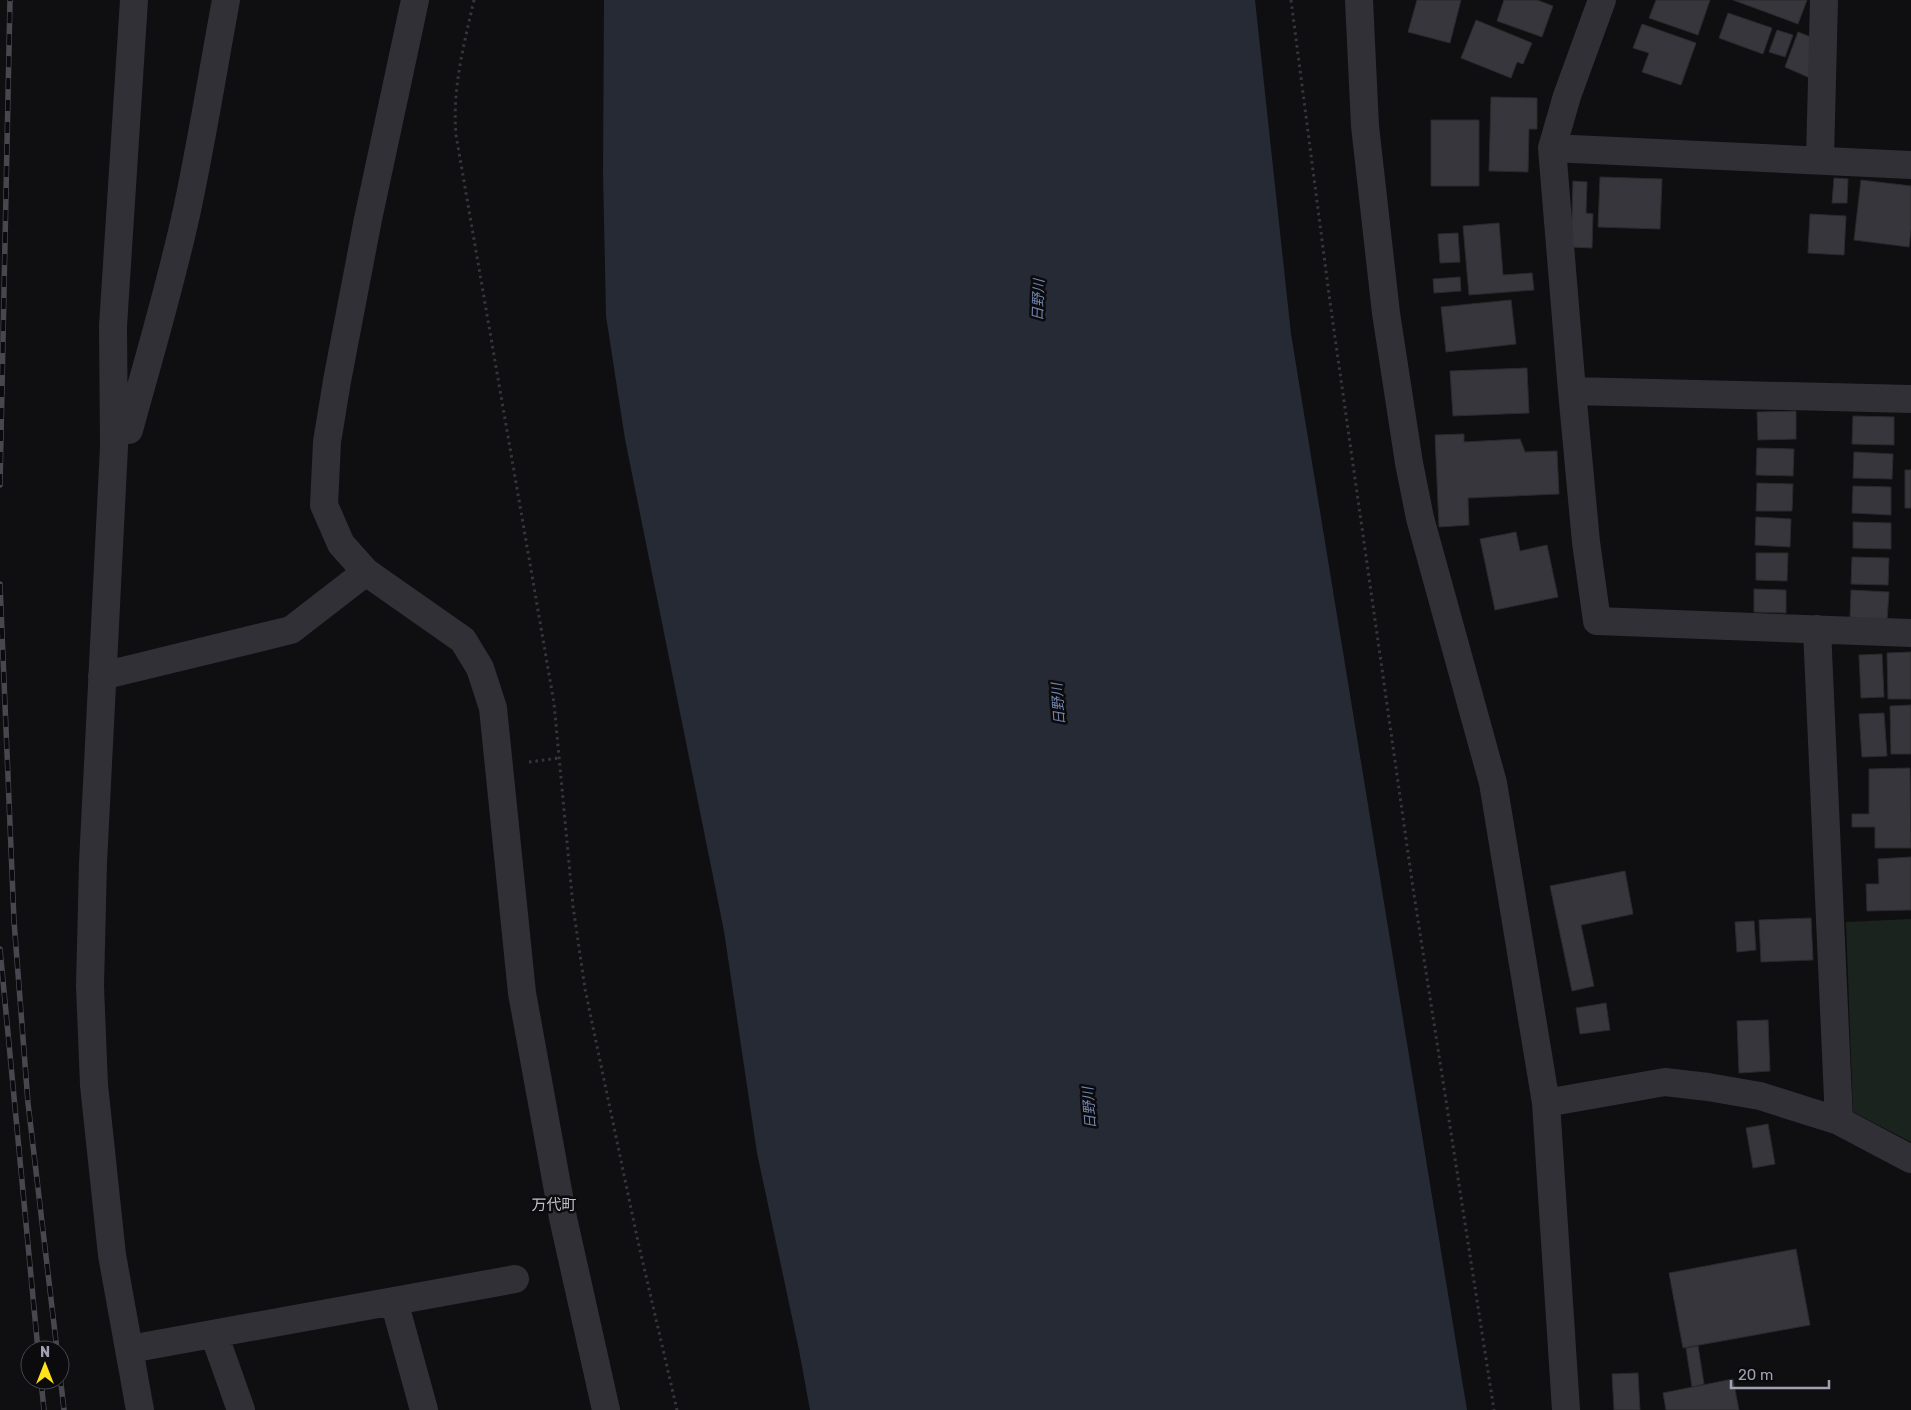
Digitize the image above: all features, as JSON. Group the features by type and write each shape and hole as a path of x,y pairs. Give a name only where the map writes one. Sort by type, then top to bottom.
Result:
{"street":[{"path":"134,0 112,326 114,430 91,924 90,986 94,1085 112,1255 140,1410"},
{"path":"114,430 129,430 154,338 194,176 226,0"},
{"path":"415,0 336,382 327,442 324,505 341,544 366,572 463,640 480,668 493,708 522,993 563,1218 606,1410"},
{"path":"1359,0 1365,126 1386,313 1409,463 1420,518 1493,783 1546,1103 1566,1410"},
{"path":"1602,0 1567,96 1552,148 1586,542 1596,621 1911,633"},
{"path":"1820,159 1824,0"},
{"path":"1552,148 1820,159 1911,165"},
{"path":"1572,391 1911,399"},
{"path":"102,676 291,630 366,572"},
{"path":"1817,629 1839,1121"},
{"path":"1546,1103 1665,1082 1708,1086 1760,1096 1839,1121 1911,1160"},
{"path":"130,1349 515,1278"},
{"path":"394,1300 424,1410"},
{"path":"214,1334 240,1410"}],"path":[{"path":"474,0 458,77 454,118 456,135 554,702 573,906 585,989 635,1227 677,1410"},
{"path":"1291,0 1331,311 1413,888 1494,1410"}],"shaded area":[{"path":"1911,919 1911,1142 1853,1112 1846,922"}],"water":[{"name":"日野川","path":"604,0 1255,0 1291,334 1467,1410 810,1410 757,1153 724,931 625,439 606,316 603,173"}],"building":[{"path":"1417,0 1461,0 1450,43 1408,32"},
{"path":"1504,0 1537,0 1553,6 1542,37 1497,21"},
{"path":"1656,0 1710,0 1698,35 1649,18"},
{"path":"1733,0 1807,0 1798,24"},
{"path":"1728,13 1772,28 1763,54 1719,38"},
{"path":"1476,20 1532,43 1523,64 1517,62 1511,78 1461,58"},
{"path":"1642,24 1696,43 1681,85 1642,72 1649,53 1633,48"},
{"path":"1777,30 1793,35 1785,57 1769,52"},
{"path":"1798,32 1811,37 1810,78 1785,67"},
{"path":"1491,97 1537,98 1537,129 1529,129 1528,172 1489,171"},
{"path":"1431,120 1479,120 1479,186 1431,186"},
{"path":"1600,177 1662,179 1660,229 1598,227"},
{"path":"1834,178 1848,179 1847,203 1832,203"},
{"path":"1861,180 1911,186 1909,247 1854,240"},
{"path":"1573,181 1587,182 1586,213 1593,214 1592,248 1571,247"},
{"path":"1810,214 1846,216 1844,255 1808,253"},
{"path":"1499,223 1503,275 1532,273 1534,290 1469,295 1463,226"},
{"path":"1458,233 1460,262 1440,263 1438,234"},
{"path":"1460,277 1461,291 1434,293 1433,279"},
{"path":"1511,300 1516,344 1446,352 1441,307"},
{"path":"1527,368 1529,413 1453,416 1450,371"},
{"path":"1796,411 1796,439 1758,440 1757,412"},
{"path":"1853,416 1894,417 1894,445 1852,444"},
{"path":"1464,434 1464,442 1520,439 1525,452 1557,451 1559,494 1468,498 1469,525 1439,527 1435,435"},
{"path":"1757,448 1794,449 1793,476 1756,475"},
{"path":"1854,452 1893,454 1892,479 1853,478"},
{"path":"1905,470 1911,470 1911,508 1905,508"},
{"path":"1757,483 1793,484 1792,511 1756,511"},
{"path":"1853,486 1891,487 1891,515 1852,513"},
{"path":"1756,517 1791,519 1790,547 1755,545"},
{"path":"1853,522 1891,523 1891,549 1853,548"},
{"path":"1516,532 1520,551 1547,545 1558,597 1495,610 1480,539"},
{"path":"1756,553 1788,553 1787,581 1756,580"},
{"path":"1852,557 1889,558 1888,585 1851,584"},
{"path":"1754,589 1786,590 1786,613 1754,612"},
{"path":"1851,590 1889,592 1887,620 1850,618"},
{"path":"1911,652 1911,699 1888,699 1887,653"},
{"path":"1882,654 1884,697 1861,698 1859,655"},
{"path":"1911,705 1911,754 1891,754 1890,706"},
{"path":"1884,713 1887,756 1862,757 1859,714"},
{"path":"1910,768 1911,848 1875,848 1875,827 1852,827 1852,814 1869,814 1869,769"},
{"path":"1911,857 1911,910 1867,911 1866,884 1879,884 1878,859"},
{"path":"1625,871 1633,914 1581,925 1594,986 1572,991 1550,886"},
{"path":"1811,918 1813,960 1761,962 1759,920"},
{"path":"1754,921 1756,950 1737,952 1735,922"},
{"path":"1606,1003 1610,1030 1580,1034 1576,1008"},
{"path":"1768,1020 1770,1071 1739,1073 1737,1021"},
{"path":"1768,1124 1775,1164 1753,1168 1746,1128"},
{"path":"1796,1249 1810,1325 1683,1348 1669,1273"},
{"path":"1698,1346 1704,1384 1692,1387 1686,1348"},
{"path":"1638,1373 1640,1410 1614,1410 1612,1374"},
{"path":"1733,1379 1739,1410 1666,1410 1663,1393"}],"railway":[{"path":"0,485 10,0"},
{"path":"0,584 14,921 28,1103 56,1340"},
{"path":"0,949 37,1340"},
{"path":"42,1390 44,1410"},
{"path":"62,1390 64,1410"}],"district":[{"name":"万代町","path":"554,1205"}]}
